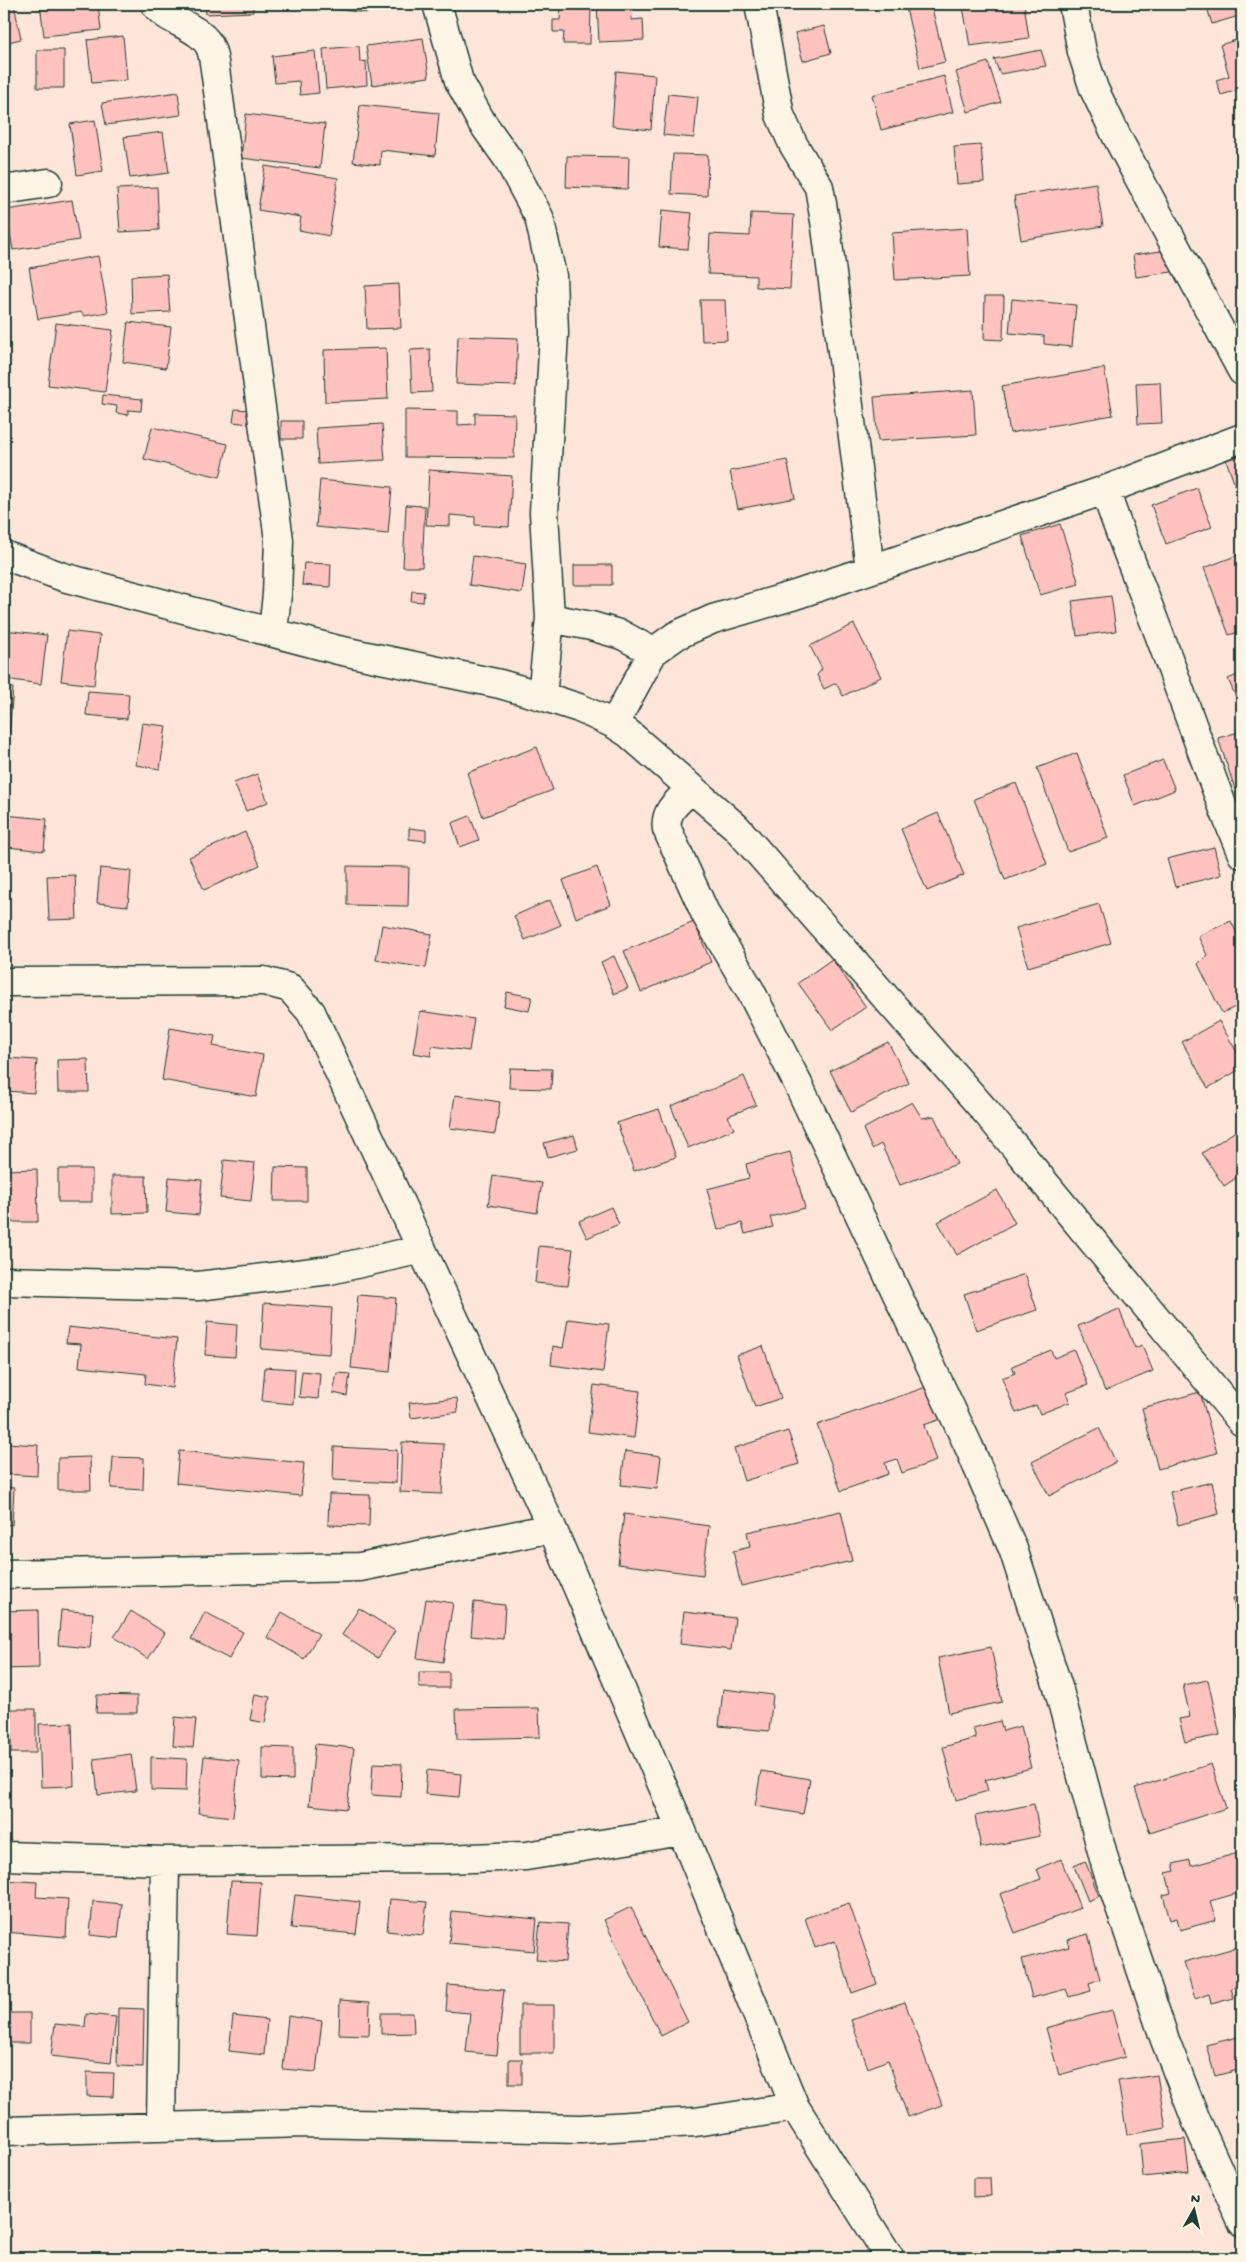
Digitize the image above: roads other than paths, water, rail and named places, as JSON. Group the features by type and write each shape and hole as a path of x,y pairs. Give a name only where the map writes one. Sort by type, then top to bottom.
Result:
{"street":[{"path":"155,4 159,11 200,35 210,47 215,69 279,540 278,594 272,632"},
{"path":"437,4 459,81 481,121 508,159 539,217 552,276 554,333 544,512 550,618 542,696"},
{"path":"759,4 780,115 793,144 819,188 826,227 870,569"},
{"path":"1073,4 1082,52 1094,89 1242,371"},
{"path":"4,190 48,183"},
{"path":"614,724 653,652 678,635 713,619 795,595 1105,490 1242,438"},
{"path":"1105,490 1131,567 1148,605 1220,804 1242,854"},
{"path":"4,555 63,577 338,650 500,684 579,708 614,724 628,733 736,827 987,1113 1242,1422"},
{"path":"550,618 591,626 622,635 653,652"},
{"path":"692,788 670,810 665,818 667,829 706,915 750,990 798,1084 968,1447 1013,1549 1058,1687 1106,1866 1162,2031 1196,2120 1242,2222"},
{"path":"4,982 264,981 290,988 311,1012 552,1528 682,1831 796,2107 890,2258"},
{"path":"4,1281 198,1286 330,1270 422,1248"},
{"path":"4,1574 360,1567 552,1528"},
{"path":"4,1856 165,1861 434,1859 526,1856 682,1831"},
{"path":"161,2126 165,1861"},
{"path":"4,2131 308,2123 582,2129 695,2122 796,2107"}]}
